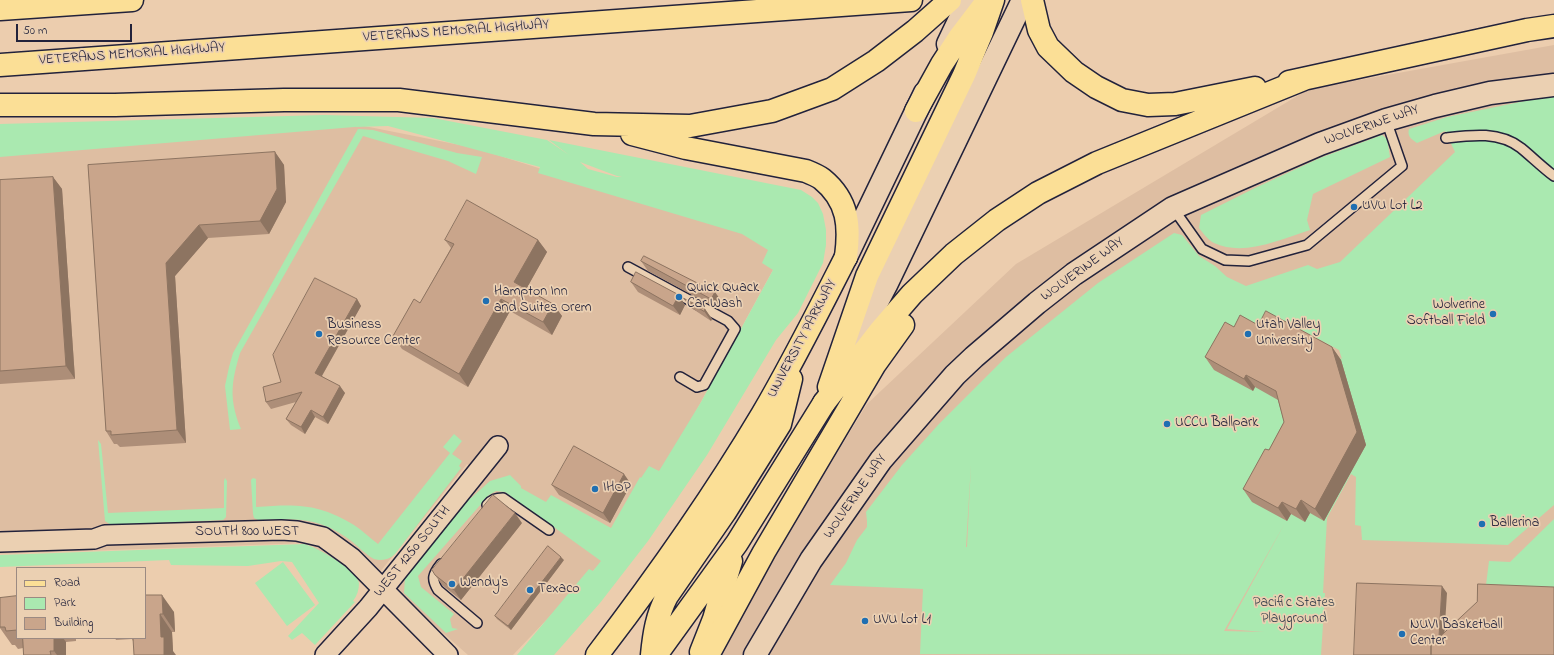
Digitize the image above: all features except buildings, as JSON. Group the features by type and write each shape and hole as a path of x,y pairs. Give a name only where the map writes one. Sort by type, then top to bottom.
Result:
{"main road":[{"path":"0,9 132,0"},
{"name":"VETERANS MEMORIAL HIGHWAY","path":"0,65 911,0"},
{"path":"0,105 115,105 284,100 399,100 594,124 690,126 772,111 832,89 876,61 915,31 950,0"},
{"path":"824,403 867,276 953,100 966,33 969,0"},
{"path":"966,33 987,0"},
{"path":"966,33 992,0"},
{"path":"656,655 737,543 824,403 886,285 1023,0"},
{"path":"1032,0 1039,30 1048,47 1074,72 1109,94 1122,100 1148,105 1175,104 1304,79 1527,30 1554,26"},
{"name":"UNIVERSITY PARKWAY","path":"597,655 636,605 675,550 762,415 797,353 846,257 916,111 942,64 966,33"},
{"path":"824,403 883,327 912,294 954,254 997,220 1038,193 1097,163 1304,79"},
{"name":"WOLVERINE WAY","path":"755,655 812,560 881,460 955,375 997,337 1074,274 1173,208 1320,144 1386,120 1435,106 1490,93 1554,85"},
{"path":"594,124 686,148 806,171 822,179 833,191 842,205 848,220 849,236 846,257"},
{"path":"708,655 764,552 887,346 915,310 997,220"},
{"path":"652,655 656,622 660,608 725,512 780,424 797,353"},
{"path":"700,655 714,619 737,543"}],"street":[{"name":"WEST 1250 SOUTH","path":"325,655 351,628 498,446"},
{"name":"SOUTH 800 WEST","path":"0,542 94,539 105,535 297,531 323,537 352,558 448,655"}],"lane":[{"path":"1173,208 1202,249 1225,260 1248,261 1307,245 1402,166 1386,120"},
{"path":"1446,138 1470,135 1494,136 1506,139 1520,147 1554,176"},
{"path":"628,267 728,321 735,329 704,385 697,387 680,377"},
{"path":"481,513 490,501 497,498 503,498 549,530"},
{"path":"448,554 434,572 433,583 438,590 477,623"}],"shaded area":[{"name":"Utah Valley University","path":"1554,45 1554,655 719,655 790,530 867,404 1016,264 1309,89"},
{"path":"344,122 475,148 786,246 630,532 513,655 468,655 393,589 482,477 467,464 367,588 308,543 0,554 0,152"}],"green space":[{"name":"Utah Valley University","path":"1554,95 1554,505 1508,545 1362,540 1361,526 1355,525 1356,477 1351,474 1327,518 1323,593 1325,593 1321,655 920,654 923,589 830,585 846,563 857,540 867,527 866,512 902,465 938,425 1006,357 1098,283 1174,233 1182,235 1199,256 1215,266 1227,277 1246,286 1308,265 1317,269 1340,262 1455,152 1445,131 1417,143 1411,139 1409,135 1409,129 1447,117","holes":["1279,318 1339,350 1342,359 1276,323","971,464 967,547 966,547","1285,523 1227,629 1264,632 1224,631"]},
{"path":"324,115 433,118 547,140 569,155 549,140 801,190 818,203 823,214 826,230 826,245 823,263 798,313 776,340 707,455 648,541 600,603 554,655 517,655 589,569 593,571 601,561 505,492 496,491 489,495 418,576 421,587 454,614 450,619 452,628 458,629 446,633 404,593 405,578 467,498 471,498 490,481 510,475 521,486 521,488 546,502 551,495 611,528 640,477 641,478 649,466 659,471 701,402 773,270 762,263 768,250 742,234 538,173 540,167 388,126 354,127 0,157 0,124","holes":["580,162 622,177 617,177 588,169"]},
{"path":"358,129 373,130 457,153 482,157 476,174 448,161 363,136 240,353 233,383 233,400 241,429 230,430 225,386 233,353"},
{"path":"1382,135 1387,139 1390,157 1313,194 1307,220 1310,230 1275,242 1238,248 1226,247 1214,243 1199,228 1201,215 1320,158"},
{"path":"454,434 462,441 452,454 462,461 459,466 461,468 395,554 388,559 374,559 338,532 316,523 284,519 258,520 254,518 251,480 253,478 256,479 256,507 283,505 306,507 329,512 354,525 378,544 450,453 443,447"},
{"path":"98,440 101,444 108,513 224,508 225,478 227,481 226,517 223,520 111,525 105,521"},
{"path":"1554,519 1554,604 1484,601 1489,561 1510,562"},
{"path":"304,544 327,554 336,560 357,578 359,583 358,593 353,601 355,602 315,645 302,633 292,640 288,636 319,603 292,562 281,561 248,566 171,565 169,560 0,567 0,555"},
{"path":"283,562 315,605 287,626 255,583"}],"place":[{"name":"UVU Lot L2","path":"1354,207"},
{"name":"Quick Quack Car Wash","path":"679,297"},
{"name":"Hampton Inn and Suites Orem","path":"486,301"},
{"name":"Wolverine Softball Field","path":"1493,314"},
{"name":"Business Resource Center","path":"319,334"},
{"name":"Utah Valley University","path":"1248,334"},
{"name":"UCCU Ballpark","path":"1167,424"},
{"name":"IHOP","path":"595,489"},
{"name":"Ballerina","path":"1482,524"},
{"name":"Wendy's","path":"452,584"},
{"name":"Texaco","path":"530,590"},
{"name":"UVU Lot L1","path":"865,621"},
{"name":"NUVI Basketball Center","path":"1402,634"}],"park label":[{"name":"Pacific States Playground","path":"1294,612"}]}
